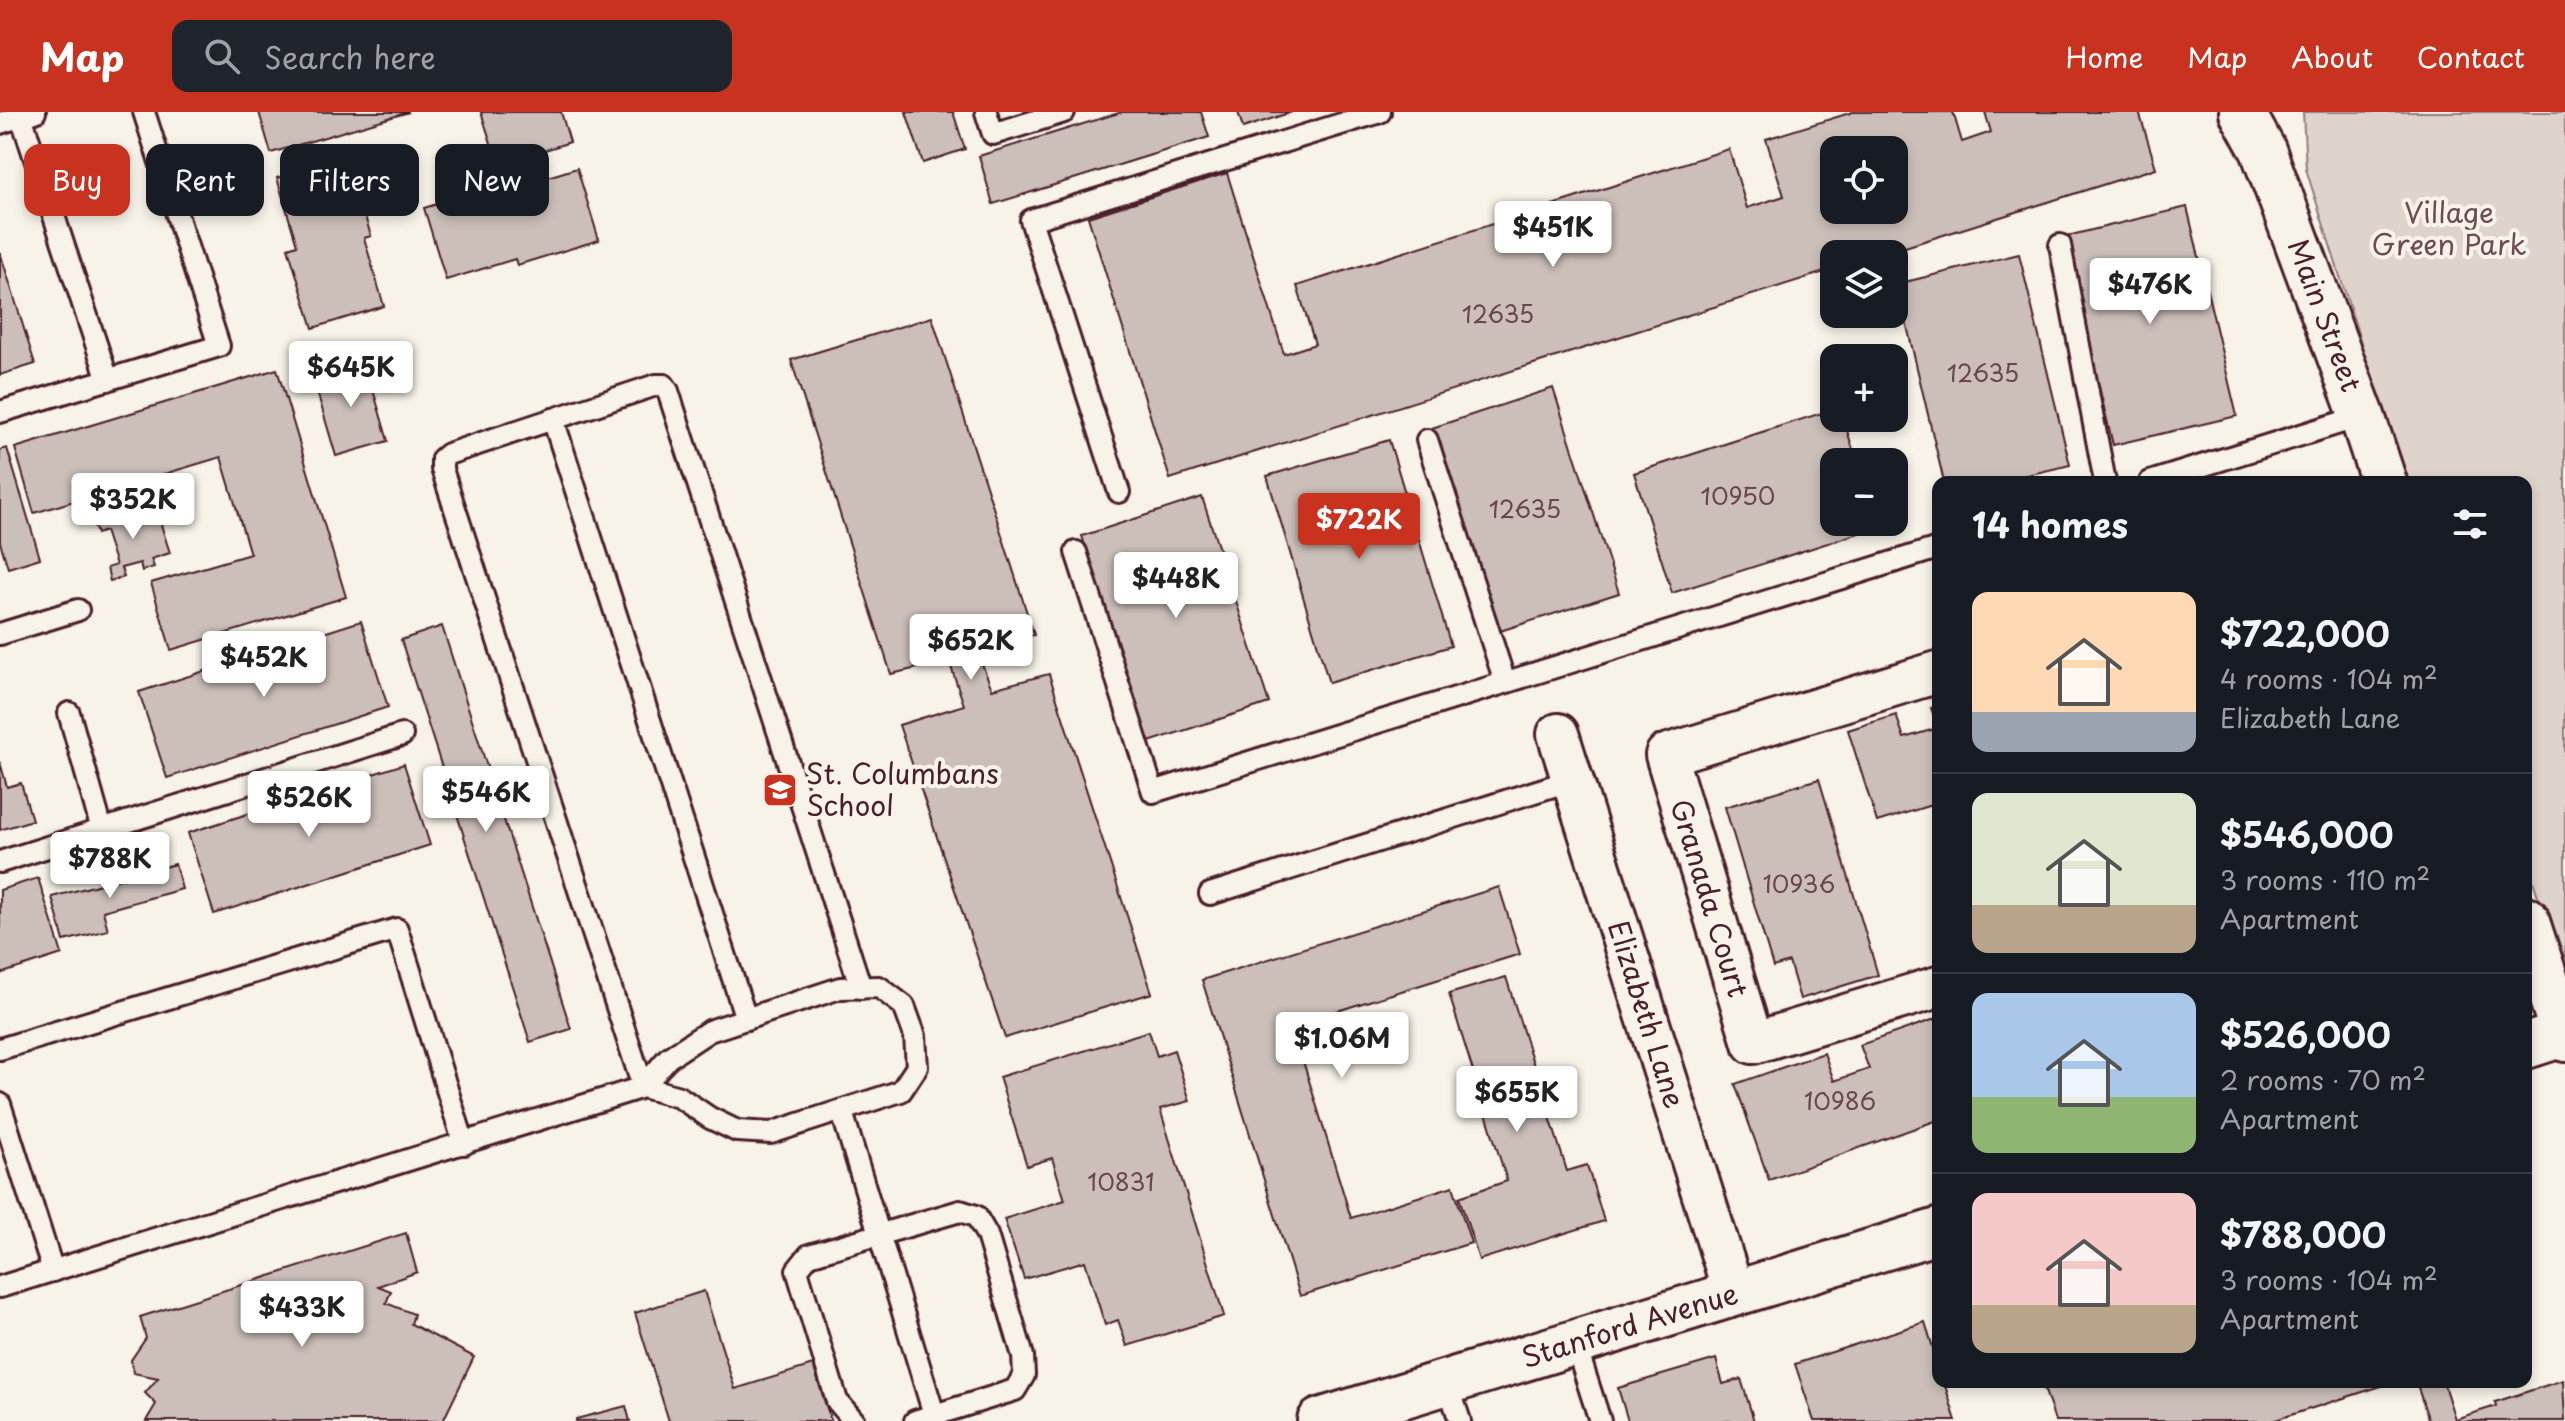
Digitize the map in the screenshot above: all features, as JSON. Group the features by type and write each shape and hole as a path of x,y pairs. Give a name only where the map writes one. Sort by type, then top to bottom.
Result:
{"street":[{"name":"Main Street","path":"2242,112 2266,131 2382,476"},
{"name":"Granada Court","path":"1932,674 1666,755 1753,1043 1932,989"},
{"name":"Elizabeth Lane","path":"1558,734 1734,1294"},
{"path":"2532,944 2555,1038"},
{"name":"Stanford Avenue","path":"1320,1421 1454,1401 1575,1343 1932,1233"}],"lane":[{"path":"0,412 219,346 144,112"},
{"path":"986,112 993,134 1064,112"},
{"path":"1119,492 1031,220 1380,112"},
{"path":"0,123 28,114 108,380"},
{"path":"2060,245 2104,476"},
{"path":"643,1087 442,469 442,459 448,454 656,385 664,385 861,988"},
{"path":"2169,476 2362,416"},
{"path":"553,419 746,1019"},
{"path":"1427,440 1505,682"},
{"path":"1076,552 1153,792 1932,550"},
{"path":"0,634 78,610"},
{"path":"69,713 102,830"},
{"path":"0,862 402,735"},
{"path":"1210,894 1572,780"},
{"path":"0,1049 397,929 464,1144"},
{"path":"0,1287 643,1087 668,1058 709,1031 840,988 879,987 904,1006 915,1036 917,1067 901,1091 771,1133 737,1131 710,1118 679,1097 643,1087"},
{"path":"0,1104 53,1271"},
{"path":"842,1112 879,1234 928,1419 1015,1390 1024,1375 1023,1356 987,1235 976,1216 960,1211 879,1234 809,1255 797,1270 802,1295 837,1401 854,1421"},
{"path":"1575,1343 1600,1421"}],"green space":[{"name":"Village Green Park","path":"2303,112 2565,112 2565,977 2532,878 2532,476 2403,476 2306,169"}],"building":[{"path":"259,112 409,112 301,144 280,144 280,150 271,153"},
{"path":"481,112 561,112 570,142 549,149 549,144 491,144"},
{"path":"906,112 953,112 965,149 923,163"},
{"path":"1122,112 1201,112 1209,137 993,204 979,156"},
{"path":"1238,112 1292,112 1243,128"},
{"path":"1853,112 1953,112 1962,142 1991,132 1985,112 2139,112 2156,168 1908,246 1908,240 1820,240 1820,273 1170,479 1088,217 1227,173 1284,354 1315,344 1297,286 1729,149 1747,208 1784,196 1766,139"},
{"path":"577,168 599,240 517,265 515,259 446,280 424,208 435,205 435,216 549,216 549,177"},
{"path":"2187,207 2237,416 2113,445 2063,237"},
{"path":"288,216 365,216 371,236 364,238 384,306 313,328 288,248 297,245"},
{"path":"0,252 35,364 0,375"},
{"path":"2019,254 2070,465 2023,476 1943,476 1907,328 1908,281"},
{"path":"932,317 1034,635 976,649 992,689 1049,674 1152,993 1005,1038 899,725 964,705 949,661 891,674 791,360"},
{"path":"365,362 388,441 336,456 313,378"},
{"path":"277,369 346,597 171,650 151,583 250,554 221,457 34,513 15,448"},
{"path":"1553,388 1619,593 1497,632 1432,428"},
{"path":"1820,413 1820,432 1847,432 1853,448 1820,448 1820,536 1850,536 1672,593 1634,473"},
{"path":"1389,440 1451,646 1329,683 1267,476"},
{"path":"7,448 40,558 8,568 0,542 0,450"},
{"path":"1202,497 1269,703 1149,742 1082,536"},
{"path":"135,509 138,518 157,512 170,553 151,559 154,567 142,571 140,563 121,568 124,577 110,581 107,568 116,565 105,531 97,534 93,523"},
{"path":"361,621 388,707 167,778 139,692"},
{"path":"442,626 571,1029 530,1042 401,640"},
{"path":"1896,715 1904,738 1932,730 1932,805 1877,822 1848,730"},
{"path":"0,762 7,787 21,783 32,820 0,830"},
{"path":"404,764 430,845 214,914 188,833"},
{"path":"1819,779 1878,975 1800,999 1789,962 1773,967 1725,807"},
{"path":"175,864 182,889 103,911 108,930 64,941 52,897"},
{"path":"38,878 62,954 0,974 0,890"},
{"path":"1499,887 1520,954 1289,1026 1300,1062 1303,1061 1351,1218 1453,1186 1471,1243 1300,1296 1202,980"},
{"path":"1506,977 1567,1171 1587,1165 1604,1221 1479,1260 1459,1197 1507,1181 1449,994"},
{"path":"1932,1020 1932,1122 1769,1180 1735,1084 1824,1053 1834,1081 1869,1069 1860,1045"},
{"path":"1149,1031 1157,1056 1174,1050 1190,1101 1160,1109 1224,1316 1127,1346 1118,1320 1105,1325 1085,1261 1024,1279 1004,1219 1065,1200 1052,1158 1027,1166 999,1077"},
{"path":"406,1233 417,1272 378,1286 391,1291 386,1303 414,1314 411,1324 474,1357 443,1421 146,1421 156,1404 145,1393 158,1378 133,1373 131,1360 146,1338 140,1317"},
{"path":"704,1291 735,1389 813,1365 831,1421 669,1421 635,1313"},
{"path":"1925,1322 1932,1345 1932,1388 1946,1388 1956,1421 1814,1421 1795,1364"},
{"path":"1716,1359 1723,1384 1741,1379 1754,1421 1628,1421 1618,1388"},
{"path":"2563,1380 2565,1421 2429,1421 2418,1388 2445,1388 2455,1419 2496,1406 2495,1402"},
{"path":"2044,1388 2375,1388 2272,1421 2055,1421"},
{"path":"626,1406 630,1421 576,1421 576,1419"}],"place":[{"name":"St. Columbans School","path":"780,790"}]}
